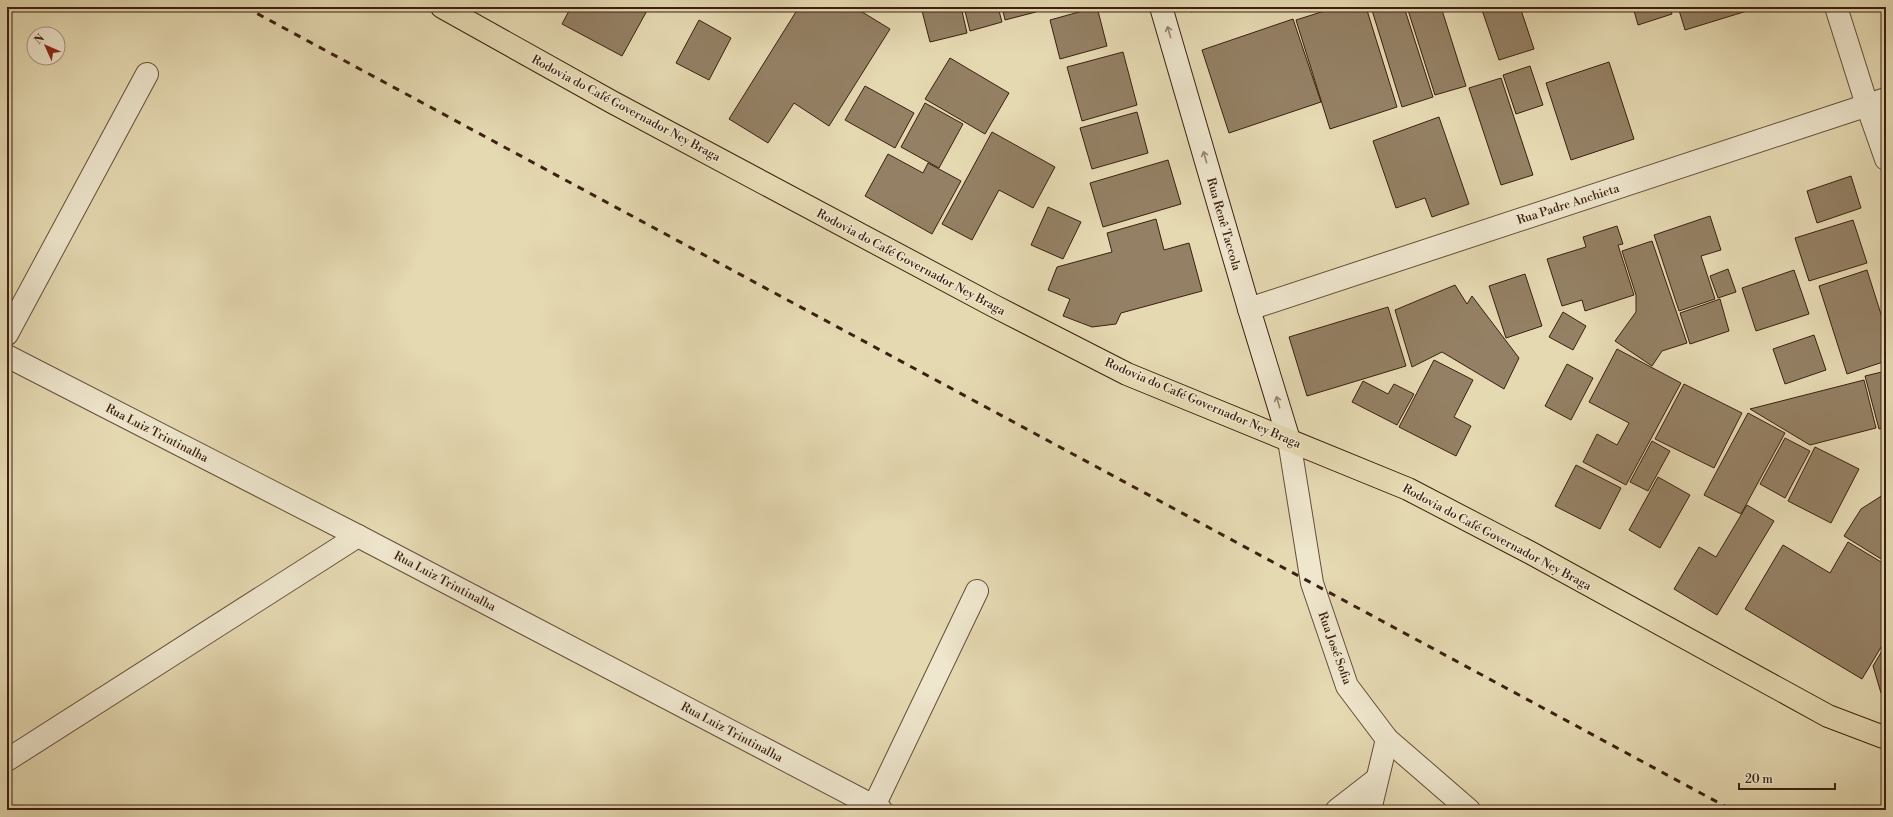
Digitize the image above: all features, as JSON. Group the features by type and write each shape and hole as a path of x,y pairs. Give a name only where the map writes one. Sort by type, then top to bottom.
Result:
{"main road":[{"name":"Rodovia do Café Governador Ney Braga","path":"442,7 619,106 1001,310 1127,374 1408,489 1529,552 1828,716 1886,738"}],"street":[{"name":"Rua Renê Taccola","path":"1161,7 1249,309 1289,440"},
{"path":"1836,7 1876,102 1886,159"},
{"path":"7,334 147,74"},
{"name":"Rua Padre Anchieta","path":"1249,309 1876,102"},
{"name":"Rua Luiz Trintinalha","path":"7,356 358,536 877,808"},
{"name":"Rua José Sofia","path":"1289,440 1312,583 1348,686 1387,739 1469,810"},
{"path":"7,760 358,536"},
{"path":"877,808 976,591"},
{"path":"1370,810 1387,739"},
{"path":"1337,810 1377,780"}],"building":[{"path":"571,7 649,7 622,56 562,24"},
{"path":"799,7 854,7 890,29 829,126 794,103 768,143 729,119"},
{"path":"921,7 961,7 967,33 930,42"},
{"path":"964,7 998,7 1002,22 970,31"},
{"path":"1002,7 1035,7 1036,12 1005,20"},
{"path":"1097,7 1107,46 1060,59 1050,20"},
{"path":"1190,7 1208,7 1191,12"},
{"path":"1337,7 1366,7 1397,107 1330,129 1296,20"},
{"path":"1371,7 1404,7 1433,97 1402,107"},
{"path":"1407,7 1441,7 1466,86 1435,95"},
{"path":"1481,7 1520,7 1534,49 1499,60"},
{"path":"1633,7 1670,7 1672,14 1638,25"},
{"path":"1678,7 1760,7 1685,30"},
{"path":"1293,19 1321,102 1229,133 1202,50"},
{"path":"699,20 731,38 709,80 676,63"},
{"path":"1123,52 1137,105 1082,121 1067,67"},
{"path":"950,58 1009,93 985,134 925,99"},
{"path":"1609,62 1634,139 1571,160 1546,83"},
{"path":"1530,66 1543,105 1516,114 1503,75"},
{"path":"1501,78 1533,175 1501,185 1469,88"},
{"path":"865,86 914,113 895,148 845,120"},
{"path":"925,103 963,124 939,168 901,147"},
{"path":"1137,112 1148,153 1092,169 1080,128"},
{"path":"1439,117 1469,204 1432,217 1425,198 1396,208 1373,141"},
{"path":"992,132 1055,167 1033,208 999,190 972,240 942,224"},
{"path":"888,154 923,173 928,163 961,181 932,234 865,196"},
{"path":"1168,160 1181,204 1103,227 1090,183"},
{"path":"1851,176 1861,208 1817,223 1807,191"},
{"path":"1048,207 1081,222 1063,259 1031,245"},
{"path":"1710,216 1721,250 1701,256 1715,299 1679,311 1654,235"},
{"path":"1156,219 1164,250 1189,243 1202,291 1121,313 1116,324 1092,327 1063,316 1070,299 1048,290 1057,267 1112,252 1107,233"},
{"path":"1853,220 1867,263 1809,281 1795,238"},
{"path":"1617,226 1623,244 1618,245 1634,295 1585,311 1582,300 1562,306 1547,259 1586,247 1583,237"},
{"path":"1652,241 1687,343 1662,351 1652,366 1615,341 1636,312 1636,295 1622,251"},
{"path":"1728,269 1736,292 1718,298 1710,276"},
{"path":"1794,270 1809,314 1756,331 1742,288"},
{"path":"1867,270 1886,330 1886,361 1847,374 1819,286"},
{"path":"1525,274 1542,326 1506,338 1489,286"},
{"path":"1455,285 1467,304 1472,296 1519,358 1504,389 1442,352 1412,367 1395,310"},
{"path":"1720,299 1729,331 1690,344 1680,313"},
{"path":"1388,307 1406,366 1307,396 1289,337"},
{"path":"1563,312 1586,326 1573,350 1549,337"},
{"path":"1814,335 1826,370 1785,384 1773,349"},
{"path":"1617,349 1681,383 1626,485 1583,462 1597,434 1617,445 1629,423 1589,402"},
{"path":"1434,360 1473,380 1454,417 1471,426 1456,456 1399,427"},
{"path":"1567,364 1593,378 1571,420 1545,406"},
{"path":"1886,371 1886,427 1879,429 1865,376"},
{"path":"1864,380 1876,428 1810,445 1750,409"},
{"path":"1363,381 1388,394 1394,384 1414,394 1397,425 1352,402"},
{"path":"1684,384 1742,413 1714,468 1655,439"},
{"path":"1748,413 1785,433 1741,514 1704,495"},
{"path":"1785,438 1810,451 1785,498 1760,484"},
{"path":"1652,441 1670,451 1648,491 1630,482"},
{"path":"1815,447 1859,469 1831,523 1788,501"},
{"path":"1576,465 1621,488 1600,529 1555,506"},
{"path":"1658,477 1690,495 1660,548 1629,530"},
{"path":"1886,493 1886,562 1844,536 1861,509"},
{"path":"1747,505 1774,521 1717,615 1674,589 1699,547 1716,557"},
{"path":"1848,542 1886,565 1886,639 1862,679 1745,609 1783,545 1830,573"},
{"path":"1886,644 1886,692 1881,693 1873,666"}],"railway":[{"path":"245,7 1732,810"}]}
